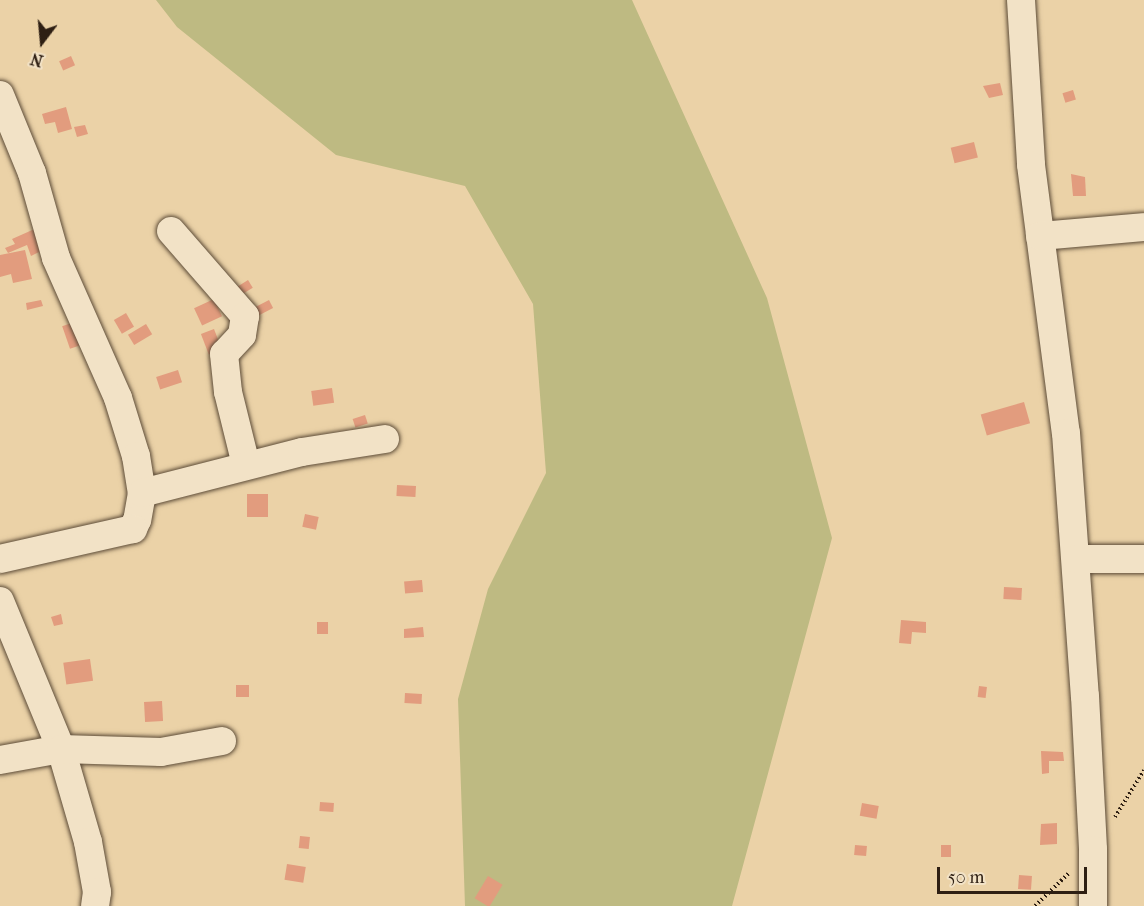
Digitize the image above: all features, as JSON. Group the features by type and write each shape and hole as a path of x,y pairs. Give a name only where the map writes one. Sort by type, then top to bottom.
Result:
{"street":[{"path":"1021,0 1030,165 1056,340 1076,559 1093,850 1093,906"},
{"path":"0,95 32,173 56,258 118,398 135,456 142,493 138,520 133,529 0,559"},
{"path":"1040,236 1144,227"},
{"path":"171,231 245,316 242,335 224,354 228,393 246,465"},
{"path":"142,493 302,452 385,439"},
{"path":"1076,559 1144,559"},
{"path":"0,601 61,749 88,842 97,892 95,906"},
{"path":"0,760 61,749 161,752 222,741"}],"shaded area":[{"path":"156,0 632,0 767,298 832,538 732,906 465,906 458,699 488,589 546,473 533,304 465,186 336,155 177,27"}],"building":[{"path":"71,56 75,65 63,70 59,61"},
{"path":"1000,83 1003,95 989,98 983,86"},
{"path":"1073,90 1076,100 1065,103 1062,93"},
{"path":"66,107 72,129 58,133 55,122 45,124 42,114"},
{"path":"85,125 88,134 77,137 74,127"},
{"path":"974,142 978,158 955,163 951,148"},
{"path":"1071,174 1085,177 1086,196 1073,196"},
{"path":"39,227 49,247 31,256 27,245 8,253 5,248 15,244 12,239"},
{"path":"25,250 32,279 13,283 11,274 0,277 0,255"},
{"path":"248,280 253,288 242,295 237,287"},
{"path":"214,299 222,316 202,326 194,308"},
{"path":"41,300 43,306 27,310 26,303"},
{"path":"269,300 273,308 256,317 252,309"},
{"path":"126,313 134,327 122,334 114,320"},
{"path":"83,319 91,342 70,349 62,326"},
{"path":"146,324 152,334 134,345 128,335"},
{"path":"214,329 222,350 209,355 201,334"},
{"path":"178,370 182,382 160,389 156,377"},
{"path":"332,388 334,403 313,406 311,391"},
{"path":"1024,402 1030,423 987,436 981,414"},
{"path":"365,415 368,424 355,428 353,419"},
{"path":"397,485 416,486 415,497 396,496"},
{"path":"247,494 268,494 268,517 247,517"},
{"path":"305,514 319,517 316,530 302,527"},
{"path":"422,580 423,592 405,594 404,582"},
{"path":"1004,587 1022,588 1021,600 1003,599"},
{"path":"61,614 63,624 54,626 51,617"},
{"path":"901,620 926,622 926,633 912,632 911,644 899,643"},
{"path":"317,622 328,622 328,634 317,634"},
{"path":"423,627 424,637 404,638 404,629"},
{"path":"90,659 93,681 66,685 63,663"},
{"path":"236,685 249,685 249,697 236,697"},
{"path":"979,686 987,687 986,698 978,697"},
{"path":"405,693 422,694 421,704 404,703"},
{"path":"162,701 163,721 145,722 144,702"},
{"path":"1041,751 1063,752 1064,761 1049,761 1049,773 1042,774"},
{"path":"320,802 334,803 333,812 319,811"},
{"path":"862,803 879,806 876,819 860,816"},
{"path":"1057,823 1057,844 1040,845 1041,824"},
{"path":"300,836 310,837 309,849 299,848"},
{"path":"855,845 867,846 866,856 854,855"},
{"path":"941,845 951,845 951,857 941,857"},
{"path":"287,864 306,867 303,883 284,880"},
{"path":"1019,875 1032,876 1031,890 1018,889"},
{"path":"488,876 503,885 490,906 475,898"}]}
